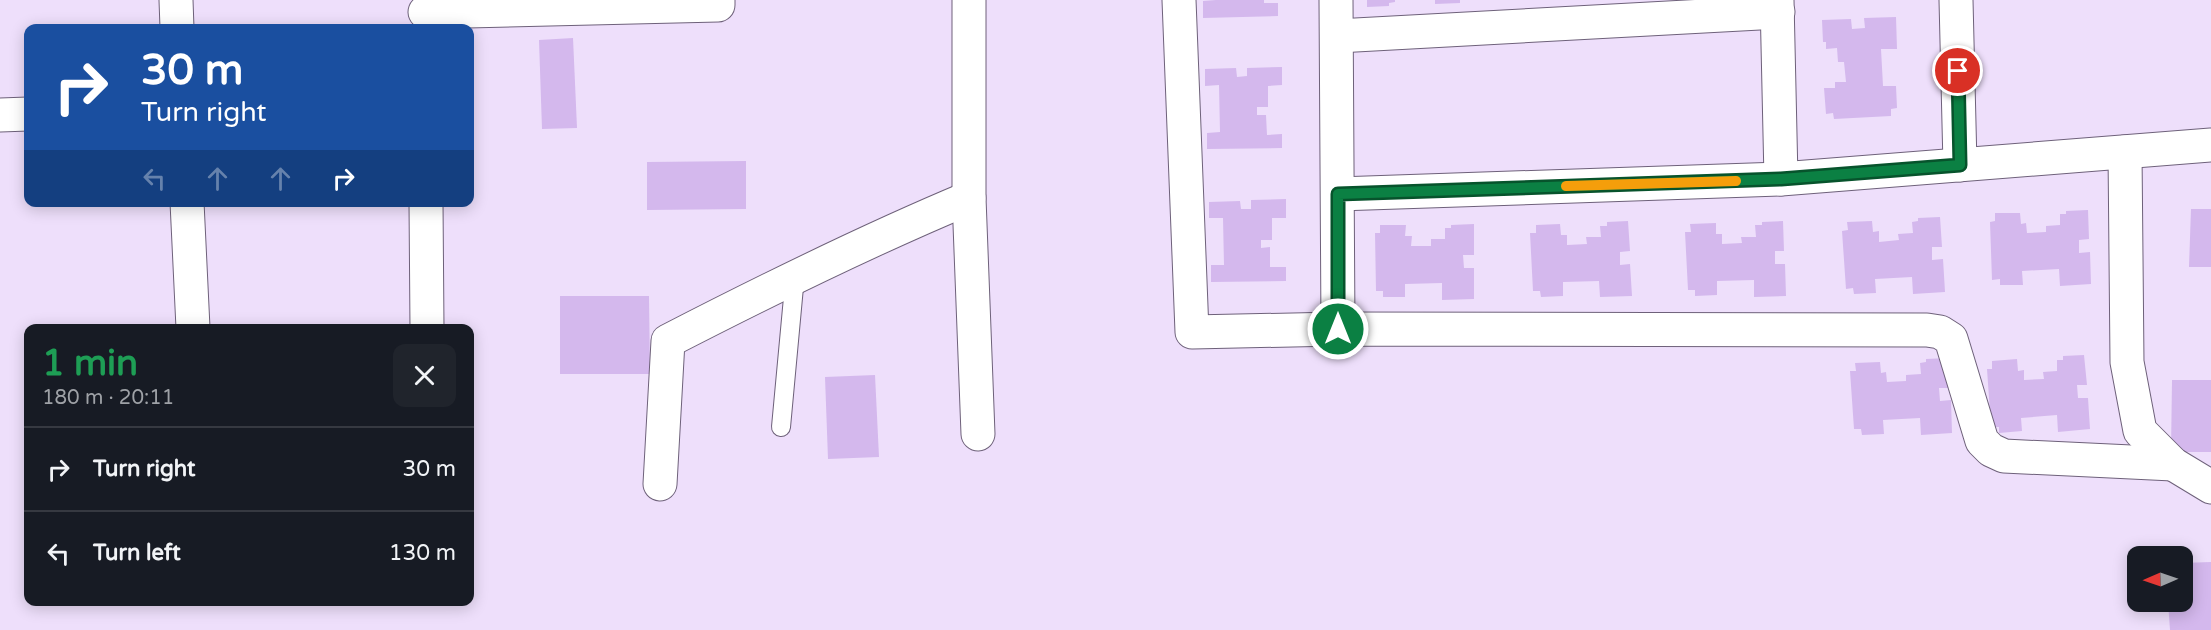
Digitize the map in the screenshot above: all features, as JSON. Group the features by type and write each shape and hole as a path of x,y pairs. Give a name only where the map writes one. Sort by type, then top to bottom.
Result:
{"street":[{"path":"176,0 177,24"},
{"path":"425,14 718,5 718,0"},
{"path":"969,0 969,198 978,434"},
{"path":"1179,0 1192,332 1338,329 1927,330 1940,332 1951,339 1982,441 1991,450 2004,456 2173,464"},
{"path":"1336,0 1338,329"},
{"path":"1956,0 1960,165"},
{"path":"1336,36 1778,6 1781,179"},
{"path":"0,115 24,114"},
{"path":"1338,194 1781,179 2211,145"},
{"path":"2125,152 2127,362 2140,431 2173,464 2211,487"},
{"path":"660,484 668,342 795,276 892,230 969,198"},
{"path":"187,207 194,324"},
{"path":"426,207 428,324"}],"lane":[{"path":"781,427 795,276"}],"building":[{"path":"1264,0 1264,3 1278,3 1278,16 1203,18 1203,1"},
{"path":"1367,0 1395,0 1395,2 1389,3 1389,6 1367,7"},
{"path":"1435,0 1460,0 1460,3 1435,4"},
{"path":"1896,17 1897,49 1881,49 1883,86 1896,86 1897,108 1891,109 1891,116 1834,119 1833,113 1826,114 1824,88 1835,88 1835,82 1846,82 1844,62 1838,62 1837,48 1826,49 1826,42 1823,42 1822,20 1851,19 1852,29 1865,28 1864,18"},
{"path":"573,38 577,128 542,129 539,40"},
{"path":"1282,67 1282,85 1268,86 1268,107 1257,107 1257,115 1266,115 1267,135 1282,134 1282,148 1207,149 1207,133 1220,132 1219,85 1205,86 1205,69 1236,68 1237,77 1247,76 1247,68"},
{"path":"746,161 746,209 647,210 647,162"},
{"path":"1286,199 1286,218 1272,218 1272,240 1261,240 1261,248 1270,247 1270,267 1286,267 1286,281 1211,282 1211,265 1224,265 1223,218 1209,218 1209,202 1240,201 1241,209 1251,209 1251,200"},
{"path":"2191,209 2211,209 2211,267 2189,267"},
{"path":"2088,210 2089,239 2079,240 2079,253 2090,252 2091,284 2060,286 2059,269 2022,271 2023,285 2000,285 2000,279 1992,280 1990,222 1995,221 1995,213 2020,213 2021,224 2026,223 2027,233 2046,232 2046,226 2060,225 2060,214 2066,214 2066,211"},
{"path":"1940,217 1942,247 1932,247 1932,260 1943,259 1945,292 1913,294 1912,277 1875,279 1876,293 1854,294 1853,288 1846,289 1842,231 1848,230 1847,222 1872,221 1873,232 1879,231 1879,242 1899,240 1898,234 1913,233 1912,222 1918,221 1918,218"},
{"path":"1628,221 1630,251 1620,252 1620,265 1630,264 1632,296 1600,297 1599,281 1563,282 1563,296 1541,297 1540,291 1533,291 1530,233 1536,233 1536,225 1560,224 1561,235 1567,235 1567,245 1587,244 1586,237 1601,237 1600,226 1607,226 1607,222"},
{"path":"1783,221 1784,251 1775,251 1775,264 1785,264 1786,296 1754,297 1754,280 1717,281 1717,295 1695,296 1695,290 1688,290 1685,232 1691,232 1690,224 1716,223 1716,234 1722,234 1722,244 1742,243 1741,237 1756,237 1755,225 1762,225 1762,222"},
{"path":"1474,224 1474,255 1463,255 1464,268 1474,268 1474,299 1442,300 1442,283 1405,284 1405,297 1383,297 1383,291 1376,291 1375,233 1380,233 1380,225 1406,225 1405,236 1412,236 1411,246 1431,246 1431,239 1445,239 1445,228 1451,228 1451,225"},
{"path":"560,296 649,296 650,374 560,374"},
{"path":"2084,355 2087,385 2077,385 2078,398 2088,398 2090,429 2058,432 2057,415 2021,418 2022,431 1999,433 1999,427 1991,427 1987,369 1992,369 1992,361 2017,359 2018,371 2024,370 2024,380 2044,379 2043,372 2057,371 2057,360 2063,360 2063,356"},
{"path":"1948,358 1950,388 1939,388 1940,401 1951,400 1952,433 1921,435 1920,418 1883,420 1884,434 1862,435 1861,429 1854,429 1850,371 1856,371 1855,363 1880,362 1881,373 1886,372 1887,382 1906,381 1906,375 1921,374 1920,363 1926,362 1926,359"},
{"path":"875,375 879,457 828,459 825,377"},
{"path":"2172,380 2211,380 2211,452 2171,452"},
{"path":"2211,562 2211,630 2170,630 2169,612 2193,612 2193,563"}],"slow traffic":[{"path":"1566,186 1736,181"}],"route":[{"path":"1338,329 1338,194 1781,179 1960,165 1958,71"}]}
